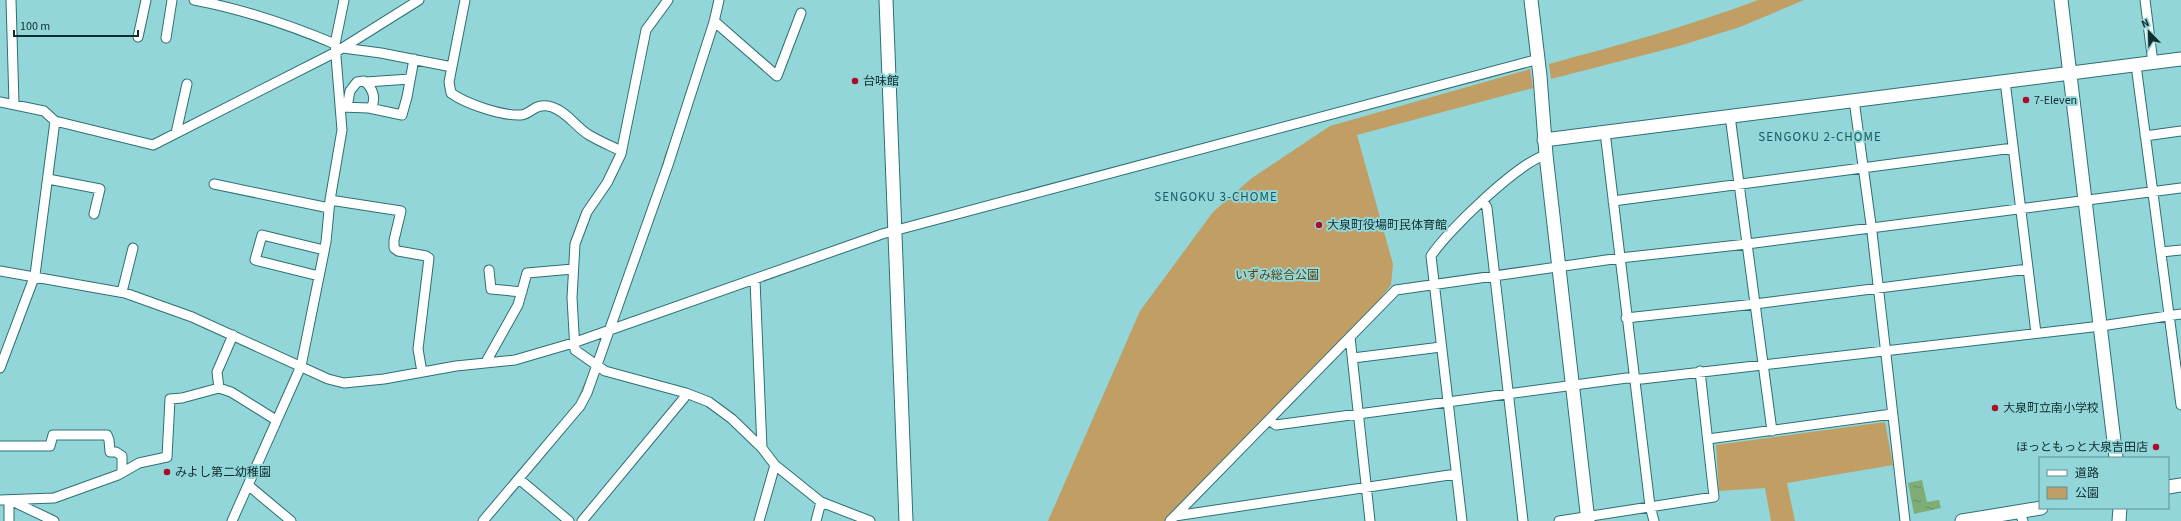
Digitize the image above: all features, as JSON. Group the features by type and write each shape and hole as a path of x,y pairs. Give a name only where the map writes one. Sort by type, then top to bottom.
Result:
{"street":[{"path":"11,0 14,104"},
{"path":"138,37 146,0"},
{"path":"166,38 172,0"},
{"path":"194,0 216,4 309,33 338,48 414,59 452,67"},
{"path":"232,521 301,366 324,250 342,130 344,107 338,48 344,0"},
{"path":"0,102 44,111 55,121 153,145 338,48 419,0"},
{"path":"464,0 449,82 452,93 462,101 478,107 520,115 540,106 552,107 562,112 588,134 621,151"},
{"path":"668,0 646,30 621,151 607,183 587,212 575,244 573,269 573,343 575,350 598,367 617,376 686,393 709,402 732,419 762,448 775,465 821,502 870,521"},
{"path":"483,521 580,406 598,367 609,330 668,165 714,21 719,0"},
{"path":"886,0 906,521"},
{"path":"1531,0 1539,59 1544,140 1588,519"},
{"path":"2061,0 2068,72 2101,326 2116,457"},
{"path":"2145,0 2153,62"},
{"path":"714,21 777,76 801,13"},
{"path":"344,107 371,108 402,115 414,59"},
{"path":"0,271 122,292 192,317 328,379 344,383 486,362 515,360 573,343 895,231 1539,59"},
{"path":"1544,140 2068,72 2181,59"},
{"path":"2136,65 2169,316 2178,367 2181,405"},
{"path":"344,107 356,82 410,79"},
{"path":"2005,81 2036,332"},
{"path":"366,82 373,92 374,100 371,108"},
{"path":"176,132 187,84"},
{"path":"1854,100 1886,350 1905,521"},
{"path":"1730,116 1772,431"},
{"path":"0,368 35,276 55,121"},
{"path":"2145,136 2181,131"},
{"path":"1605,132 1626,318 1650,506 1654,521"},
{"path":"1613,201 2013,148"},
{"path":"1462,521 1433,285 1431,256 1483,200 1524,166 1535,159 1546,155"},
{"path":"48,179 100,189 94,214"},
{"path":"214,184 330,204 401,211 394,240 394,248 398,251 426,256 429,258 418,349 422,372"},
{"path":"1172,518 1396,290 1620,258 1748,244 2181,188"},
{"path":"1483,200 1487,208 1524,521"},
{"path":"319,276 255,260 262,235 324,250"},
{"path":"122,292 133,248"},
{"path":"2161,252 2181,250"},
{"path":"486,362 518,305 527,273 573,269"},
{"path":"1626,318 1755,304 2028,269"},
{"path":"489,270 491,289 522,292"},
{"path":"755,280 762,448"},
{"path":"1269,420 1276,425 1634,378 1764,365 2036,332 2101,326 2181,314"},
{"path":"219,388 216,372 233,335"},
{"path":"1350,337 1370,521"},
{"path":"1352,358 1441,347"},
{"path":"1559,521 1588,519 1650,506 1714,497 1700,372"},
{"path":"4,501 54,498 122,472 139,463 167,457 170,398 182,398 219,388 231,392 276,420"},
{"path":"582,521 679,404 686,393"},
{"path":"1708,439 1892,414"},
{"path":"0,446 47,446 52,443 53,435 107,435 110,452 116,452 122,456 122,472"},
{"path":"759,521 775,465"},
{"path":"1172,518 1456,474"},
{"path":"519,479 569,521"},
{"path":"248,485 291,521"},
{"path":"2169,487 2181,485"},
{"path":"4,501 9,521"},
{"path":"4,501 22,504 54,521"},
{"path":"816,521 821,502"},
{"path":"1962,521 2021,516 2039,508"},
{"path":"2119,521 2120,509"}],"green space":[{"path":"1758,0 1804,0 1740,27 1679,46 1551,79 1549,64 1680,27"},
{"name":"いずみ総合公園","path":"1530,69 1533,88 1357,135 1393,264 1391,285 1380,299 1166,521 1048,521 1140,311 1213,212 1252,178 1330,126"},
{"path":"1885,422 1893,465 1787,483 1795,521 1771,521 1765,488 1719,491 1716,445"}],"water":[{"path":"1922,480 1927,502 1939,500 1941,508 1914,514 1908,483"}],"waterway":[{"path":"662,169 667,152"},
{"path":"579,399 586,382"}],"place":[{"name":"台味館","path":"855,81"},
{"name":"7-Eleven","path":"2026,100"},
{"name":"大泉町役場町民体育館","path":"1319,225"},
{"name":"大泉町立南小学校","path":"1995,408"},
{"name":"ほっともっと大泉吉田店","path":"2156,447"},
{"name":"みよし第二幼稚園","path":"167,472"}],"district":[{"name":"SENGOKU 2-CHOME","path":"1820,136"},
{"name":"SENGOKU 3-CHOME","path":"1216,196"}]}
